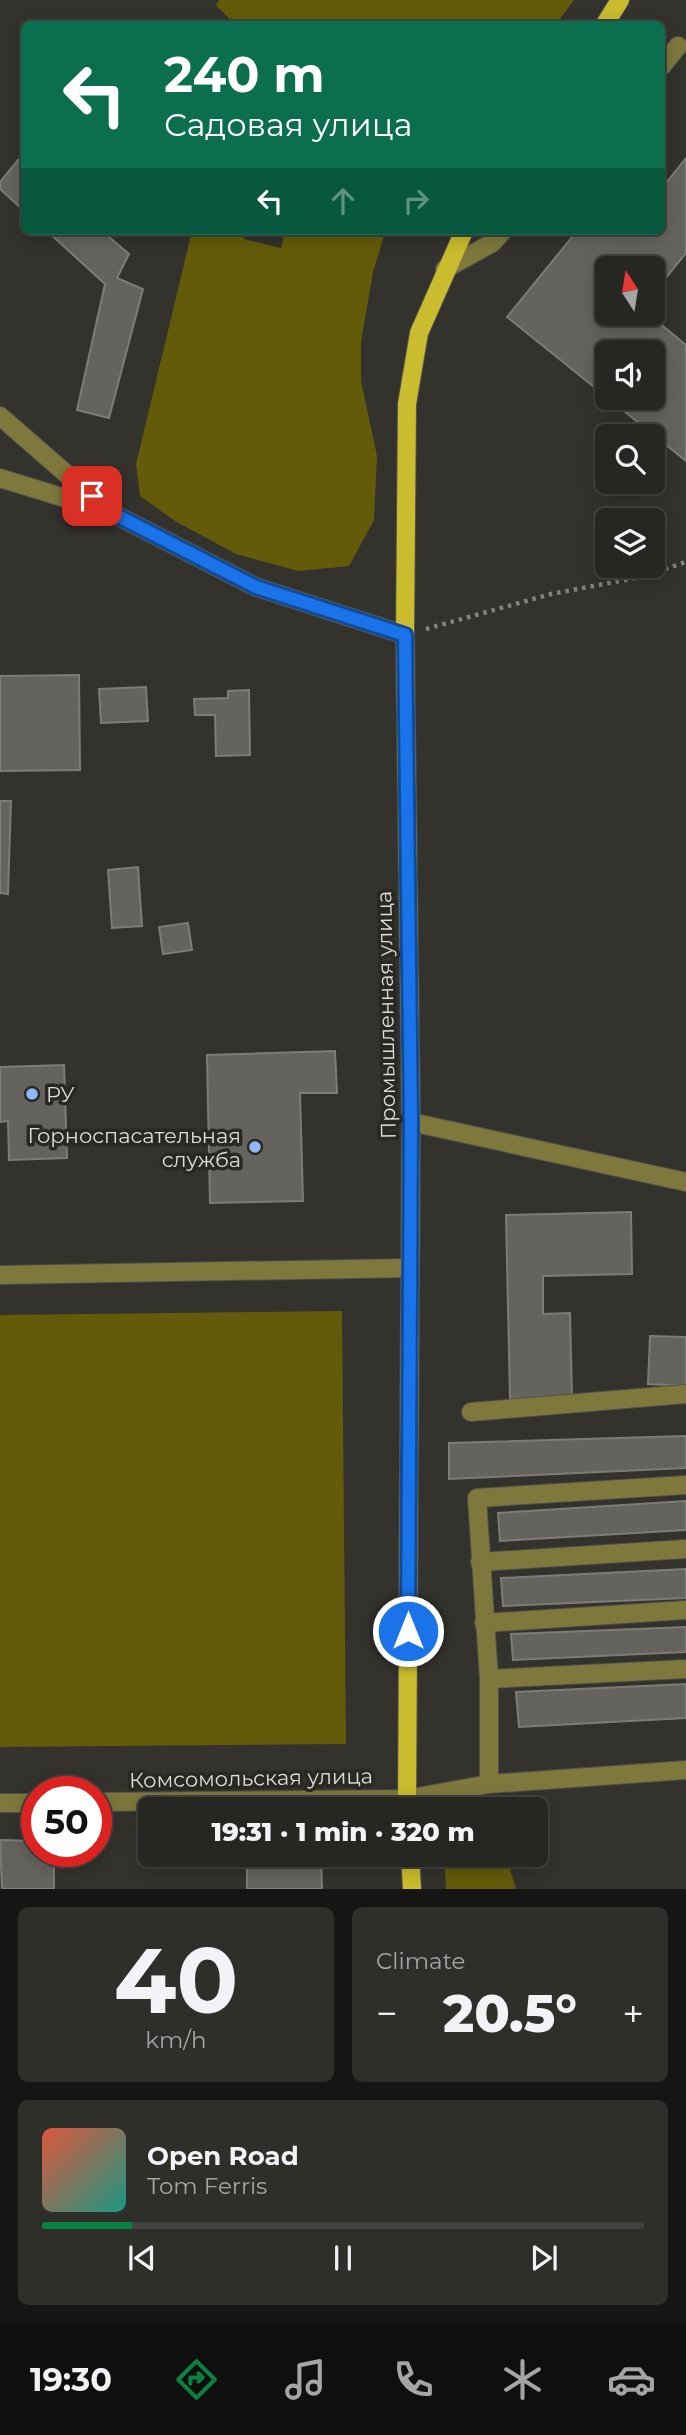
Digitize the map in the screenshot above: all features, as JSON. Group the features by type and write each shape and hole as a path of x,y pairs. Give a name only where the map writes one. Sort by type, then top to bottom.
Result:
{"main road":[{"path":"607,21 620,0"},
{"name":"Промышленная улица","path":"407,1797 411,1122 405,635 407,404 419,333 462,235"},
{"path":"411,1867 412,1889"}],"street":[{"path":"665,62 678,46"},
{"path":"445,269 492,243 499,235"},
{"path":"0,416 110,512"},
{"path":"0,478 110,512 256,587 405,635"},
{"path":"411,1122 686,1182"},
{"path":"0,1275 409,1268"},
{"path":"471,1412 686,1394"},
{"path":"489,1784 489,1679 477,1498 686,1485"},
{"path":"480,1562 686,1549"},
{"path":"484,1623 686,1610"},
{"path":"489,1679 686,1669"},
{"name":"Комсомольская улица","path":"436,1797 489,1784 686,1770"},
{"name":"Комсомольская улица","path":"112,1802 138,1802"},
{"path":"0,1803 21,1803"}],"path":[{"path":"405,635 551,594 641,576 686,562"}],"shaded area":[{"path":"219,0 574,0 558,21 231,21 216,5"},
{"path":"191,235 242,235 244,239 281,248 284,235 384,236 373,272 361,342 361,381 377,456 374,520 349,566 298,571 236,554 175,521 140,496 136,464"},
{"path":"342,1311 346,1744 0,1747 0,1315"},
{"path":"445,1867 510,1867 516,1889 446,1889"}],"building":[{"path":"686,158 686,253 665,279 665,256 595,256 595,326 663,326 686,345 686,461 665,444 665,424 640,424 623,410 665,410 665,340 595,340 595,388 507,317 574,235 665,235 665,184"},
{"path":"18,160 21,163 21,208 0,189 0,182"},
{"path":"51,235 107,235 129,254 117,278 143,289 109,418 77,410 105,284"},
{"path":"79,675 80,770 0,771 0,676"},
{"path":"146,687 148,721 101,723 99,689"},
{"path":"249,690 250,755 216,756 215,715 195,715 194,699 228,698 228,691"},
{"path":"0,801 11,801 8,894 0,893"},
{"path":"138,867 142,926 112,928 108,870"},
{"path":"188,923 192,950 163,954 159,927"},
{"name":"Горноспасательная служба","path":"335,1051 337,1093 300,1093 303,1201 210,1203 207,1055"},
{"name":"РУ","path":"64,1065 67,1158 9,1160 8,1121 0,1122 0,1067"},
{"path":"631,1212 632,1274 543,1276 543,1314 570,1313 572,1398 510,1399 506,1215"},
{"path":"650,1336 686,1337 686,1386 648,1384"},
{"path":"686,1436 686,1468 449,1479 449,1443"},
{"path":"686,1501 686,1530 500,1541 498,1513"},
{"path":"686,1569 686,1598 503,1606 501,1578"},
{"path":"686,1627 686,1652 513,1660 511,1634"},
{"path":"686,1684 686,1718 519,1727 516,1692"},
{"path":"0,1840 21,1841 21,1867 54,1867 54,1889 2,1889"},
{"path":"247,1867 321,1867 322,1889 247,1889"}],"place":[{"name":"РУ","path":"32,1094"},
{"name":"Горноспасательная служба","path":"255,1147"}],"route":[{"path":"92,496 110,512 256,587 405,635 411,1122 408,1631"}]}
